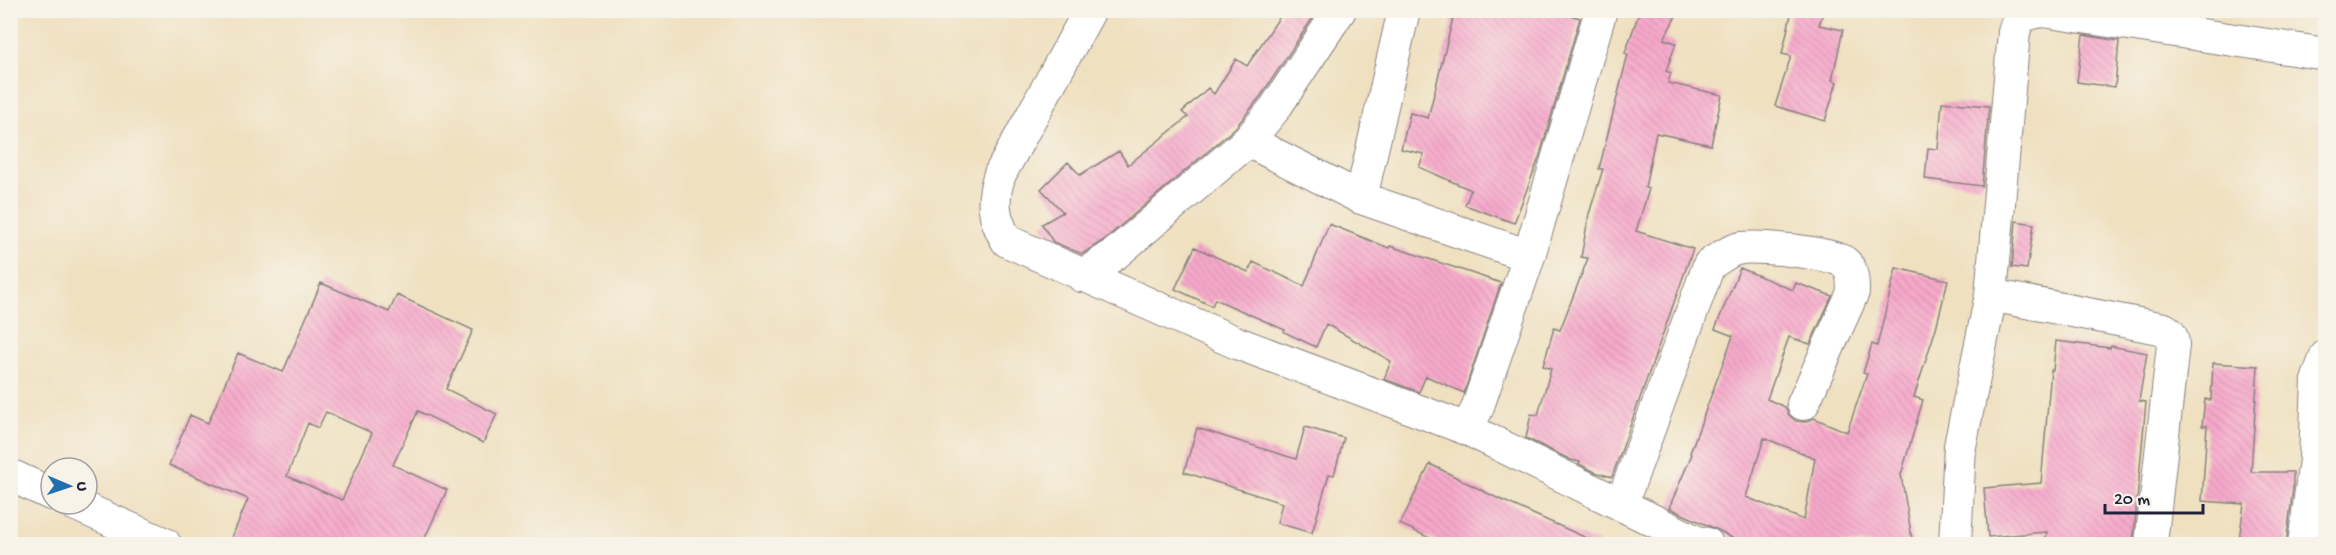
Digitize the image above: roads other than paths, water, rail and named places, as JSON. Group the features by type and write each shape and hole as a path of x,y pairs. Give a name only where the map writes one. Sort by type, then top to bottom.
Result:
{"street":[{"path":"1090,10 1000,174 994,190 993,206 997,225 1007,241 1237,343 1467,429 1622,503 1697,542 1707,544"},
{"path":"1082,276 1114,254 1248,141 1275,108 1340,10"},
{"path":"1360,198 1404,10"},
{"path":"1467,429 1477,409 1529,256 1601,10"},
{"path":"1954,544 1960,446 1990,295 2014,32 2018,21 2027,13 2043,11 2325,54"},
{"path":"1248,141 1360,198 1529,256"},
{"path":"1622,503 1709,265 1737,249 1774,248 1822,255 1844,262 1852,275 1853,292 1803,404"},
{"path":"1990,295 2164,329 2170,333 2173,345 2151,544"},
{"path":"2304,544 2320,461 2318,378 2325,356"},
{"path":"10,475 39,488"},
{"path":"99,515 165,544"}]}
